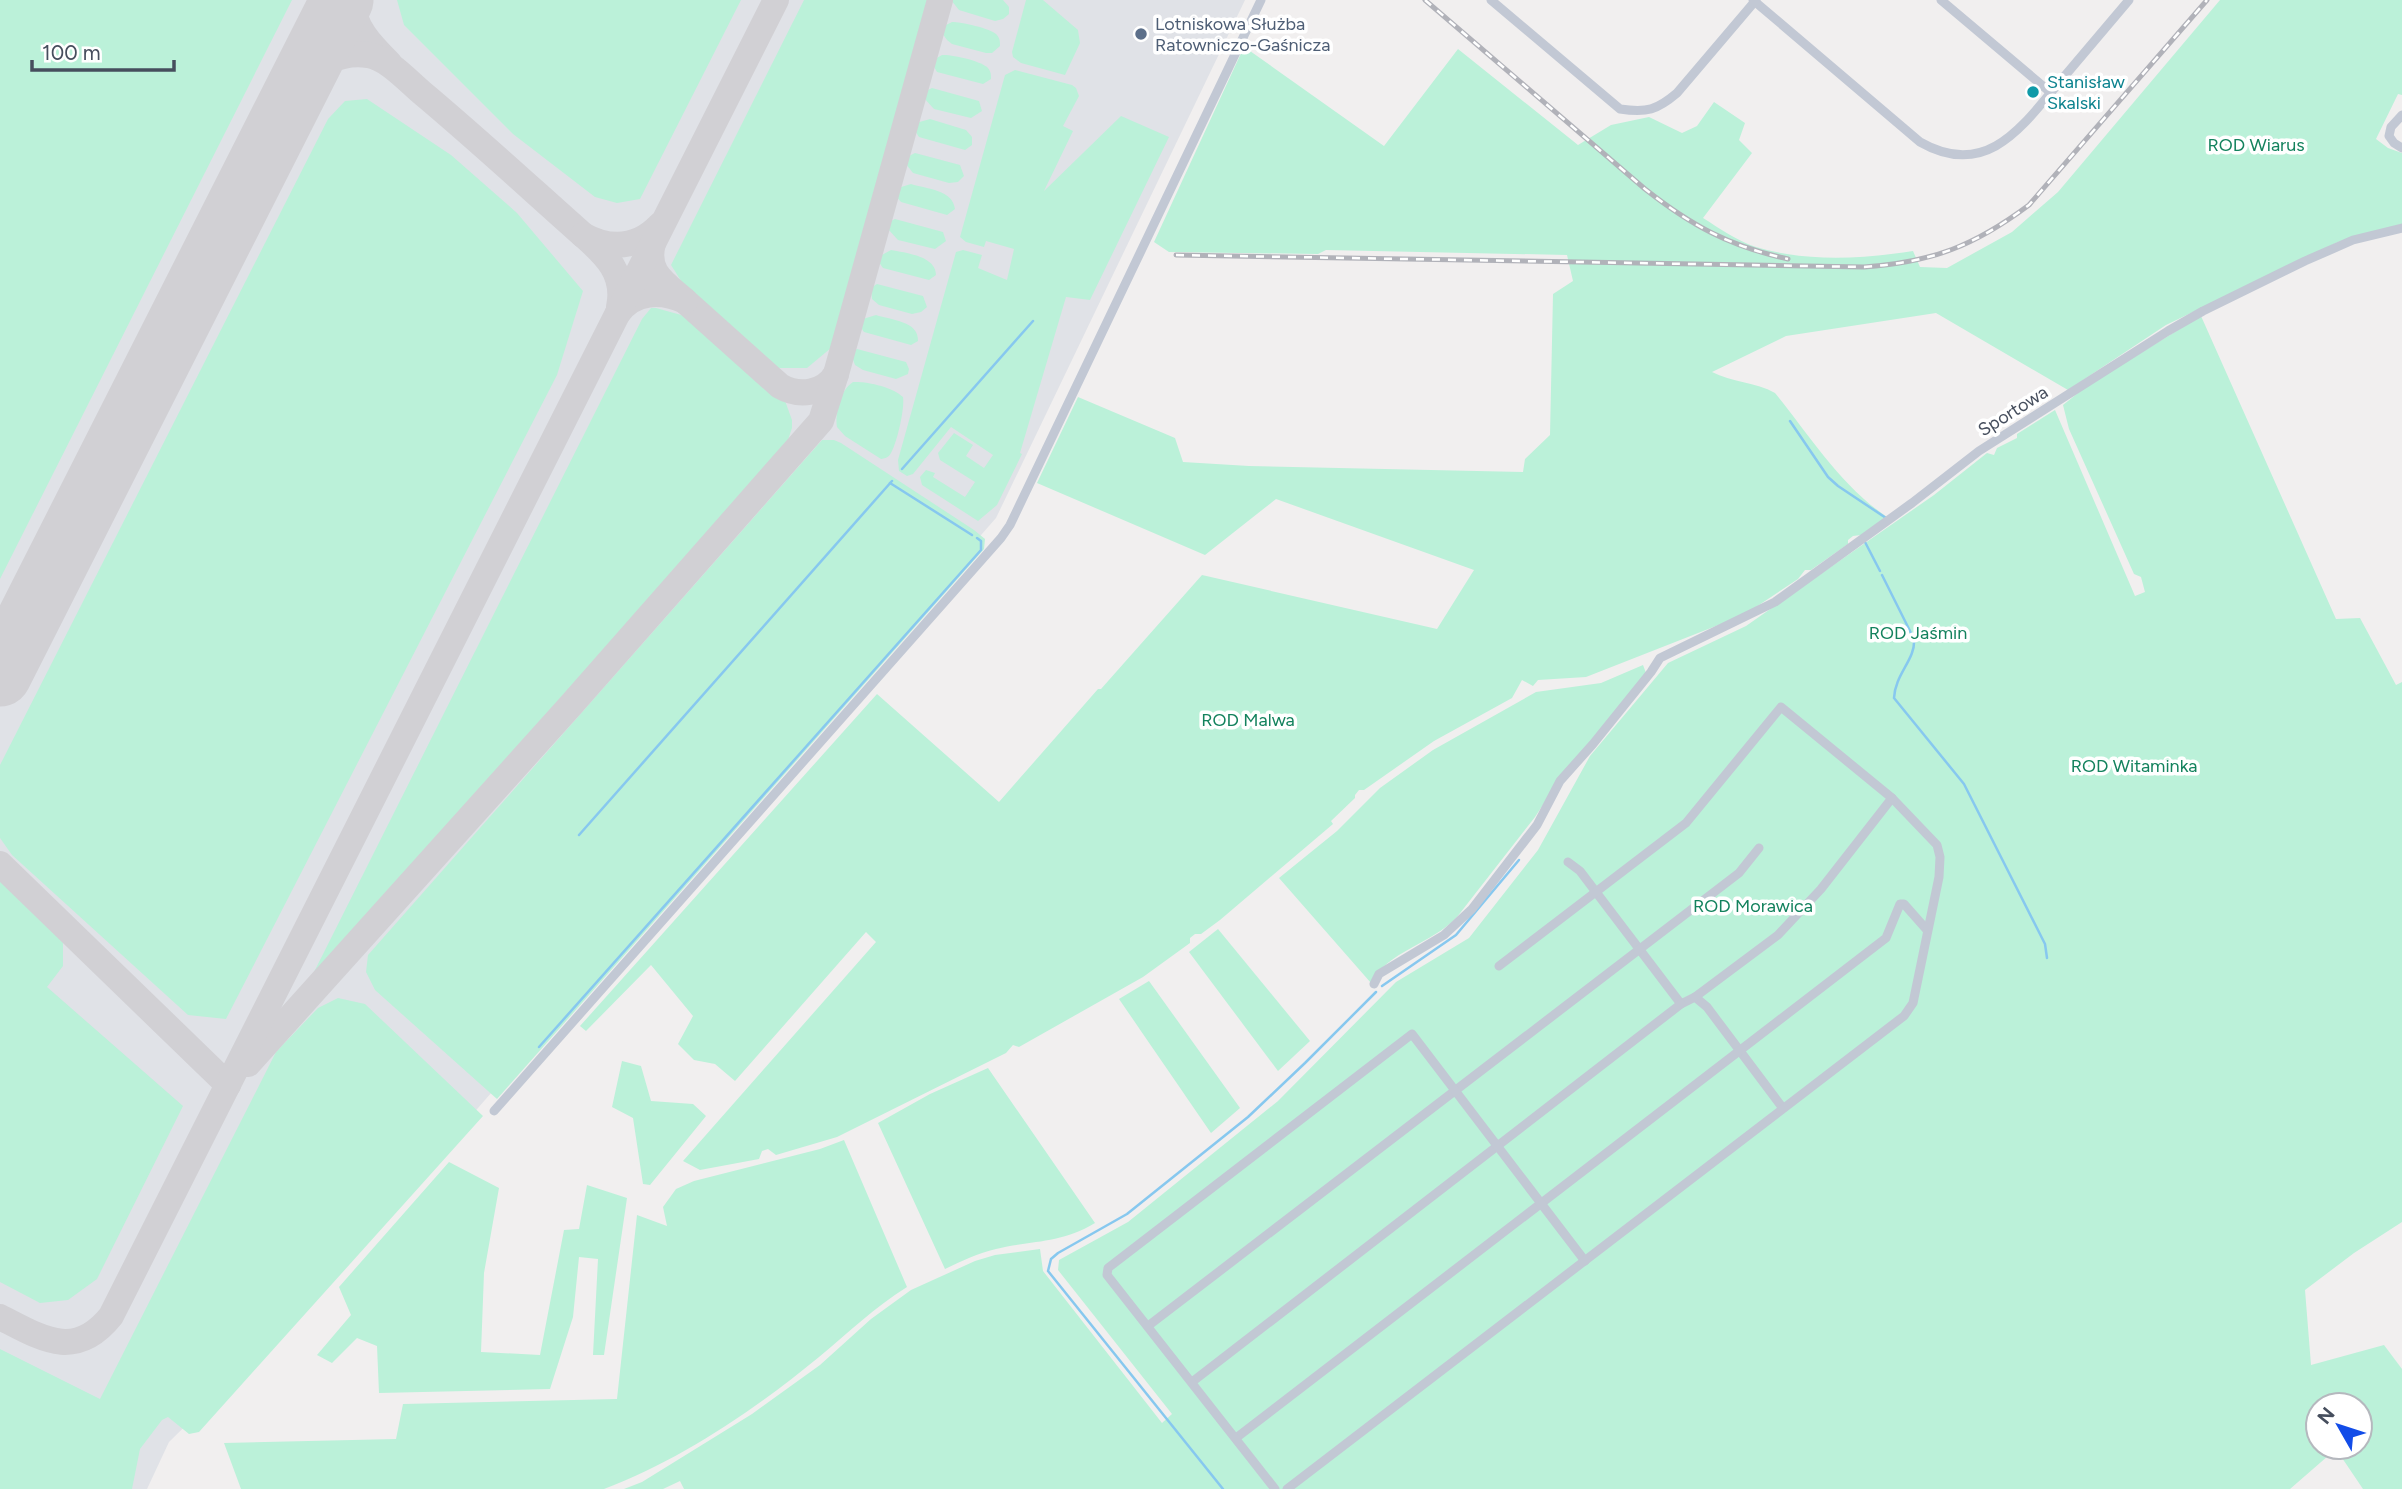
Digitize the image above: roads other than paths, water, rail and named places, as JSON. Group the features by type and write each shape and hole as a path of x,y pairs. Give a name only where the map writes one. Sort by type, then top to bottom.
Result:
{"street":[{"path":"494,1111 975,569 1010,525 1261,0"},
{"path":"1491,0 1612,103 1620,109 1634,111 1646,111 1662,105 1677,93 1755,0 1920,142 1941,152 1968,155 1989,150 2019,130 2129,0"},
{"path":"1941,0 2050,92"},
{"path":"2402,114 2395,121 2389,136 2402,148"},
{"name":"Sportowa","path":"1374,984 1380,974 1444,935 1472,909 1536,825 1560,781 1610,724 1660,658 1775,602 1979,452 2168,331 2203,311 2353,240 2402,228"},
{"path":"1287,1489 1904,1016 1913,1003 1939,877 1940,857 1937,845 1892,798 1781,708 1686,823 1499,966"},
{"path":"1192,1382 1681,1004 1695,997 1778,935 1821,889 1892,798"},
{"path":"1148,1326 1739,873 1759,848"},
{"path":"1568,862 1580,871 1681,1004"},
{"path":"1236,1438 1886,938 1900,904 1904,904 1927,930"},
{"path":"1695,997 1707,1007 1782,1107"},
{"path":"1275,1489 1107,1275 1108,1268 1412,1034 1585,1261"}],"waterway":[{"path":"902,469 1033,321"},
{"path":"1790,421 1828,477 1886,518"},
{"path":"579,835 892,481"},
{"path":"890,483 972,535"},
{"path":"539,1047 981,550 981,541 977,538"},
{"path":"1865,542 1880,571"},
{"path":"1882,575 1914,639 1912,653 1898,681 1894,698 1964,784 2045,944 2047,958"},
{"path":"1382,986 1456,935 1519,860"},
{"path":"1223,1489 1048,1271 1051,1259 1127,1214 1248,1117 1376,992"}],"railway":[{"path":"1425,0 1662,202 1695,224 1729,241 1788,259"},
{"path":"1176,255 1864,267 1932,256 1971,241 2029,205 2207,0"}],"place":[{"name":"Lotniskowa Służba Ratowniczo-Gaśnicza","path":"1141,34"},
{"name":"Stanisław Skalski","path":"2033,92"}],"park label":[{"name":"ROD Wiarus","path":"2256,145"},
{"name":"ROD Jaśmin","path":"1918,633"},
{"name":"ROD Malwa","path":"1248,720"},
{"name":"ROD Witaminka","path":"2134,766"},
{"name":"ROD Morawica","path":"1753,906"}]}
